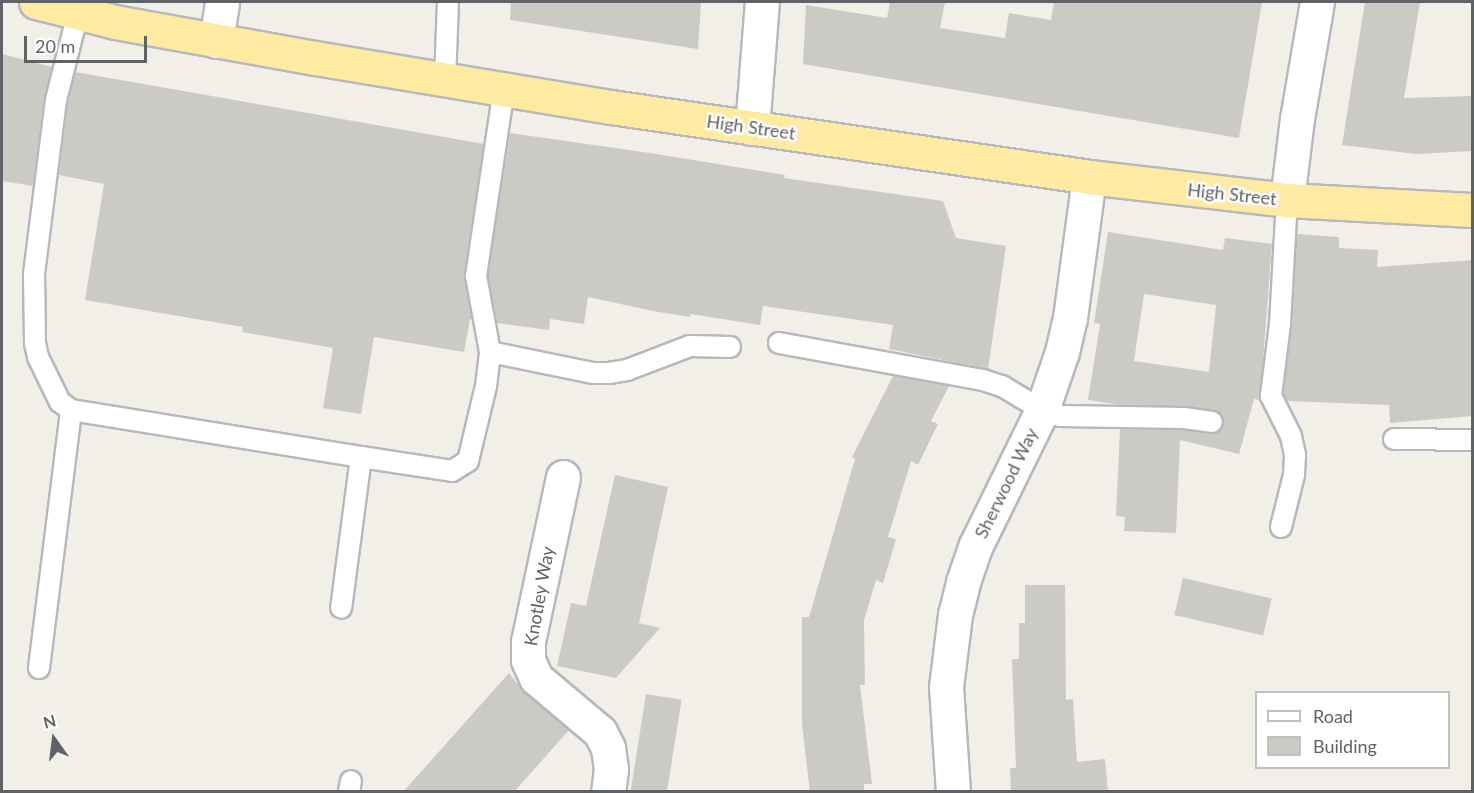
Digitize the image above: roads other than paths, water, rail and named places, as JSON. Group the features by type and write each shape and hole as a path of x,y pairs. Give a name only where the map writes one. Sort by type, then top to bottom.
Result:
{"highway":[{"name":"High Street","path":"36,2 78,13 216,41 445,80 1089,177 1287,201 1473,210"}],"street":[{"path":"216,41 222,2"},
{"path":"752,128 762,2"},
{"path":"1287,201 1297,120 1317,2"},
{"name":"Sherwood Way","path":"952,792 946,687 955,615 963,582 976,545 1042,410 1062,352 1070,318 1089,177"},
{"name":"Knotley Way","path":"563,477 528,641 528,660 536,678 600,732 608,748 611,768 608,792"}],"lane":[{"path":"445,80 448,2"},
{"path":"78,13 56,100 34,274 35,343 38,357 60,402 71,410 452,471 468,461 486,386 490,352 476,276 504,89"},
{"path":"1281,527 1294,475 1295,455 1291,436 1271,396 1280,324 1287,201"},
{"path":"779,343 983,380 1002,386 1042,410 1060,416 1184,418 1212,422"},
{"path":"490,352 593,373 609,373 627,370 690,346 730,347"},
{"path":"39,668 71,410"},
{"path":"1394,439 1473,440"},
{"path":"341,608 361,457"}]}
